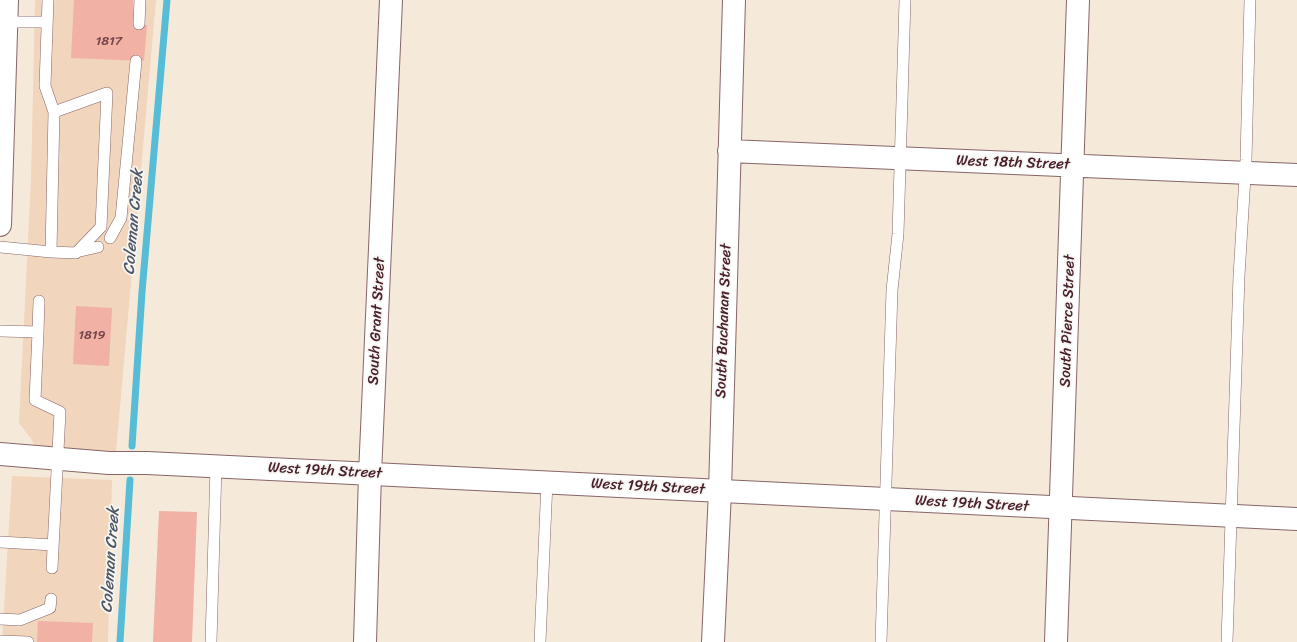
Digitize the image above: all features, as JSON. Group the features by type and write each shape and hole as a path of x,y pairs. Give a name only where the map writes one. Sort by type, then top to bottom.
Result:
{"street":[{"path":"0,226 7,0"},
{"name":"South Grant Street","path":"365,642 370,474 391,0"},
{"name":"South Buchanan Street","path":"713,642 720,491 734,0"},
{"name":"South Pierce Street","path":"1056,642 1078,0"},
{"name":"West 18th Street","path":"729,151 1297,175"},
{"name":"West 19th Street","path":"0,454 109,462 148,462 1297,520"}],"lane":[{"path":"48,0 45,86 54,112 51,252"},
{"path":"139,24 140,0"},
{"path":"881,642 887,499 892,290 898,234 899,158 905,0"},
{"path":"1227,642 1250,0"},
{"path":"7,22 47,22"},
{"path":"110,238 121,218 136,61"},
{"path":"54,112 107,93 101,227 76,253"},
{"path":"0,247 76,253 98,248"},
{"path":"39,301 35,400 60,412 52,568"},
{"path":"0,331 38,332"},
{"path":"210,642 216,466"},
{"path":"540,642 547,482"},
{"path":"0,542 53,545"},
{"path":"0,619 20,620 50,608 51,599"},
{"path":"0,641 28,642"}],"shaded area":[{"path":"35,0 156,0 116,452 35,447 32,440 19,423 31,180"},
{"path":"12,476 112,480 108,642 2,642"}],"building":[{"path":"74,0 133,0 133,24 147,25 144,61 71,58"},
{"path":"76,306 112,308 109,366 73,364"},
{"path":"159,511 197,512 192,642 153,642"},
{"path":"38,621 93,623 92,642 37,642"}],"waterway":[{"name":"Coleman Creek","path":"132,446 142,292 167,0"},
{"name":"Coleman Creek","path":"120,642 130,480"}]}
